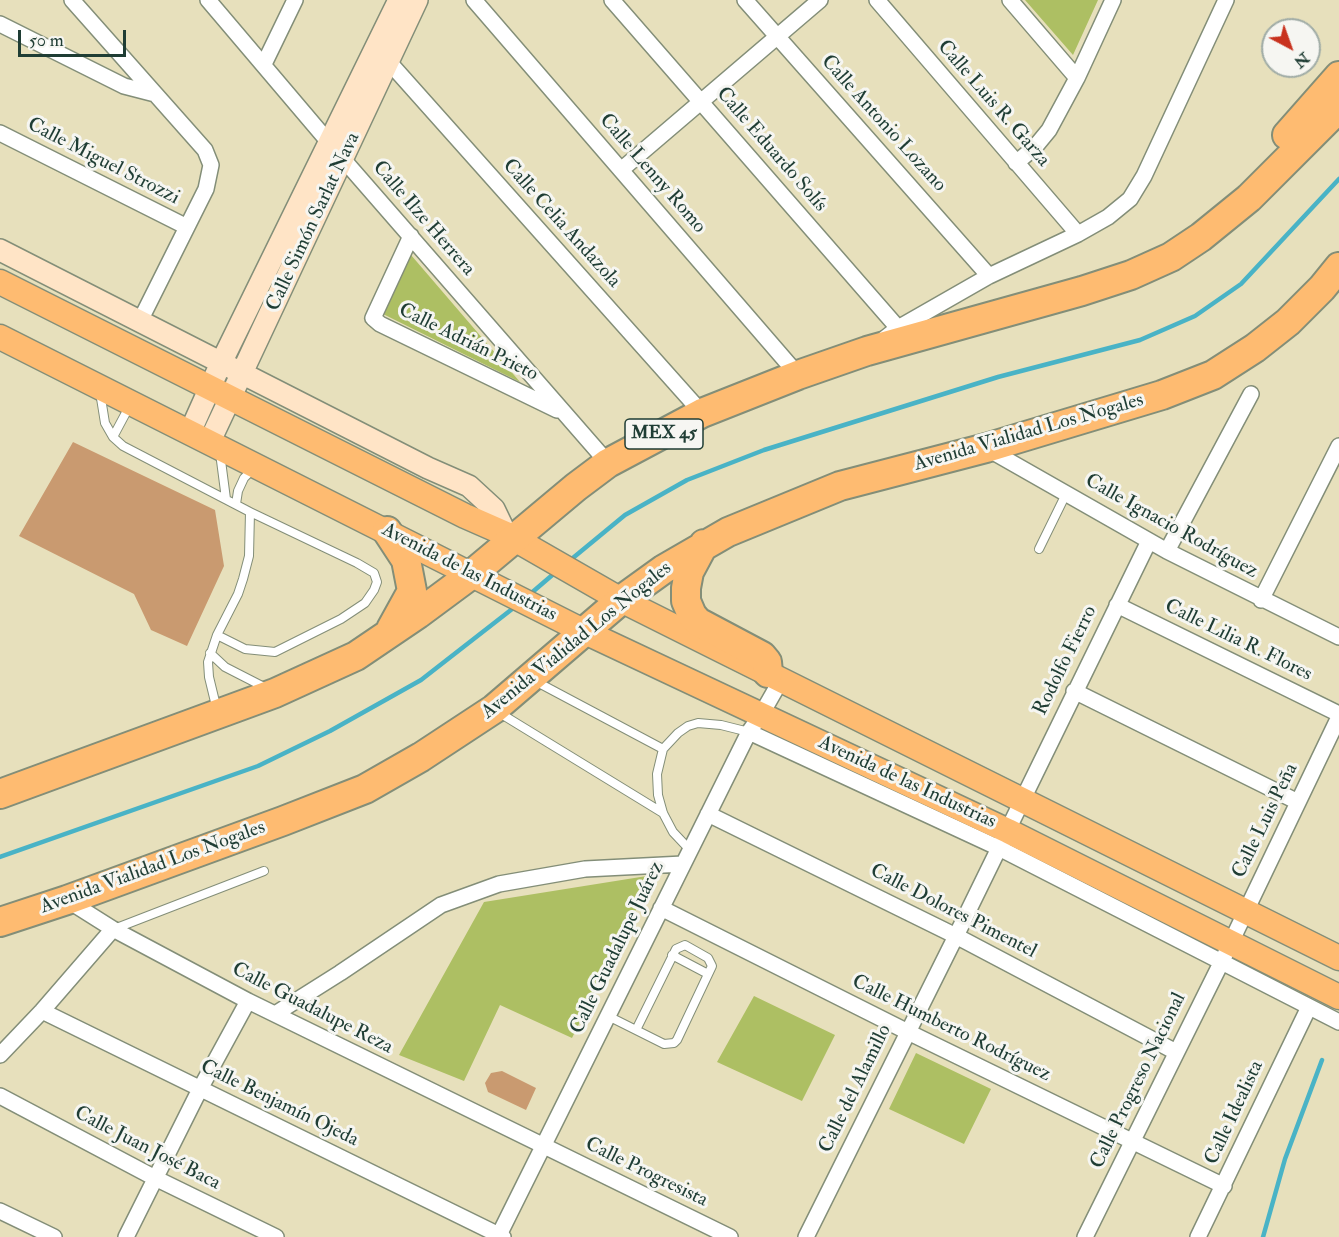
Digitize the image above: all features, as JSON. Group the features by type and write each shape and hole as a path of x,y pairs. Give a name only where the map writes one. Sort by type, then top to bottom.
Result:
{"highway":[{"path":"1201,237 1221,208 1339,76"},
{"name":"MEX 45","path":"0,794 275,693 356,656 472,574 510,536 608,463 702,413 798,375 867,351 986,319 1131,275 1171,257 1201,237 1249,198 1339,108"},
{"name":"Avenida Vialidad Los Nogales","path":"0,922 67,900 364,789 421,757 494,709 621,600 664,569 728,532 840,486 986,448 1162,395 1213,375 1255,348 1333,284"},
{"path":"387,531 406,560 412,591 389,633"},
{"path":"704,544 689,572 686,588 686,601 692,615 698,622 762,656 775,677"}],"main road":[{"name":"Avenida de las Industrias","path":"0,282 220,394 465,516 510,536 621,600 1339,957"},
{"name":"Avenida de las Industrias","path":"0,337 472,574 755,723 1004,839 1226,952 1339,997"}],"street":[{"path":"72,0 205,150 211,165 206,189 140,321"},
{"name":"Calle Ilze Herrera","path":"208,0 608,463"},
{"path":"264,64 295,0"},
{"name":"Calle Simón Sarlat Nava","path":"220,394 243,373 399,0"},
{"name":"Calle Simón Sarlat Nava","path":"206,441 220,394 221,363 337,151 389,62 417,0"},
{"name":"Calle Lenny Romo","path":"474,0 798,375"},
{"name":"Calle Eduardo Solís","path":"612,0 898,328"},
{"name":"Calle Antonio Lozano","path":"745,0 989,276"},
{"path":"621,170 820,0"},
{"name":"Calle Luis R. Garza","path":"877,0 1078,234"},
{"path":"1010,0 1077,78"},
{"path":"1016,163 1035,147 1049,130 1077,78 1113,0"},
{"path":"867,351 898,328 989,276 1078,234 1108,217 1130,199 1144,176 1226,0"},
{"path":"0,24 124,86 155,94"},
{"name":"Calle Celia Andazola","path":"389,62 702,413"},
{"name":"Calle Miguel Strozzi","path":"0,133 187,227"},
{"name":"Calle Adrián Prieto","path":"411,236 373,318 563,413"},
{"path":"0,250 428,468 469,486 494,509 510,536"},
{"path":"1167,551 1251,394"},
{"path":"1261,600 1339,446"},
{"name":"Calle Ignacio Rodríguez","path":"986,448 1167,551 1339,637"},
{"name":"Rodolfo Fierro","path":"1022,801 1149,541"},
{"name":"Calle Lilia R. Flores","path":"1118,605 1339,716"},
{"name":"Calle Guadalupe Juárez","path":"500,1236 661,908 755,723 775,677"},
{"path":"1074,692 1298,802"},
{"name":"Calle Luis Peña","path":"1226,952 1339,716"},
{"name":"Avenida de las Industrias","path":"1004,839 1022,801"},
{"name":"Calle Dolores Pimentel","path":"708,814 956,936 1176,1052"},
{"name":"Calle del Alamillo","path":"806,1237 1004,839"},
{"path":"275,1014 340,974 441,904 499,884 585,869 683,864"},
{"name":"Calle Guadalupe Reza","path":"67,900 113,929 248,1001 543,1147"},
{"name":"Calle Humberto Rodríguez","path":"661,908 908,1032 1224,1186"},
{"path":"0,1055 42,1011 113,929"},
{"name":"Avenida de las Industrias","path":"1226,952 1309,1007 1339,1022"},
{"name":"Calle Progreso Nacional","path":"1085,1237 1226,952"},
{"path":"126,1237 200,1089 248,1001"},
{"name":"Calle Idealista","path":"1198,1237 1309,1007"},
{"name":"Calle Benjamín Ojeda","path":"42,1011 500,1236"},
{"name":"Calle Juan José Baca","path":"0,1096 155,1178 276,1237"},
{"name":"Calle Progresista","path":"543,1147 730,1237"},
{"path":"0,1211 54,1237"}],"lane":[{"path":"99,387 105,423 113,437 132,450 250,512 374,573 376,582 374,590 365,603 341,619 275,652 245,649 217,635"},
{"path":"113,437 131,403"},
{"path":"206,441 226,499"},
{"path":"236,504 238,491 244,478 255,466"},
{"path":"1039,549 1066,494"},
{"path":"219,714 207,667 217,635 238,594 247,566 250,512"},
{"path":"210,653 225,668 275,693"},
{"path":"530,679 663,749"},
{"path":"494,709 663,813"},
{"path":"690,850 673,832 663,813 658,795 657,774 663,749 678,733 698,723 721,725 755,723"},
{"path":"113,929 264,871"},
{"path":"608,1016 636,1030 664,1044 674,1043 712,966 711,962 685,945 676,949 636,1030"},
{"path":"672,955 708,974"}],"green space":[{"path":"1025,0 1098,0 1073,55"},
{"path":"411,255 520,382 383,314"},
{"path":"653,875 572,1038 500,1005 464,1081 399,1055 484,902"},
{"path":"754,996 835,1035 802,1101 717,1062"},
{"path":"916,1053 991,1089 964,1144 889,1109"}],"building":[{"path":"73,442 215,510 224,566 187,646 151,630 134,594 19,536"},
{"path":"502,1071 536,1088 526,1110 488,1092 485,1083 491,1073"}],"waterway":[{"path":"568,562 625,515 687,480 764,450 998,377 1140,340 1195,316 1241,284 1339,179"},
{"path":"529,595 557,571"},
{"path":"0,857 258,766 330,731 421,680 516,606"},
{"path":"1263,1237 1285,1159 1322,1060"}]}
